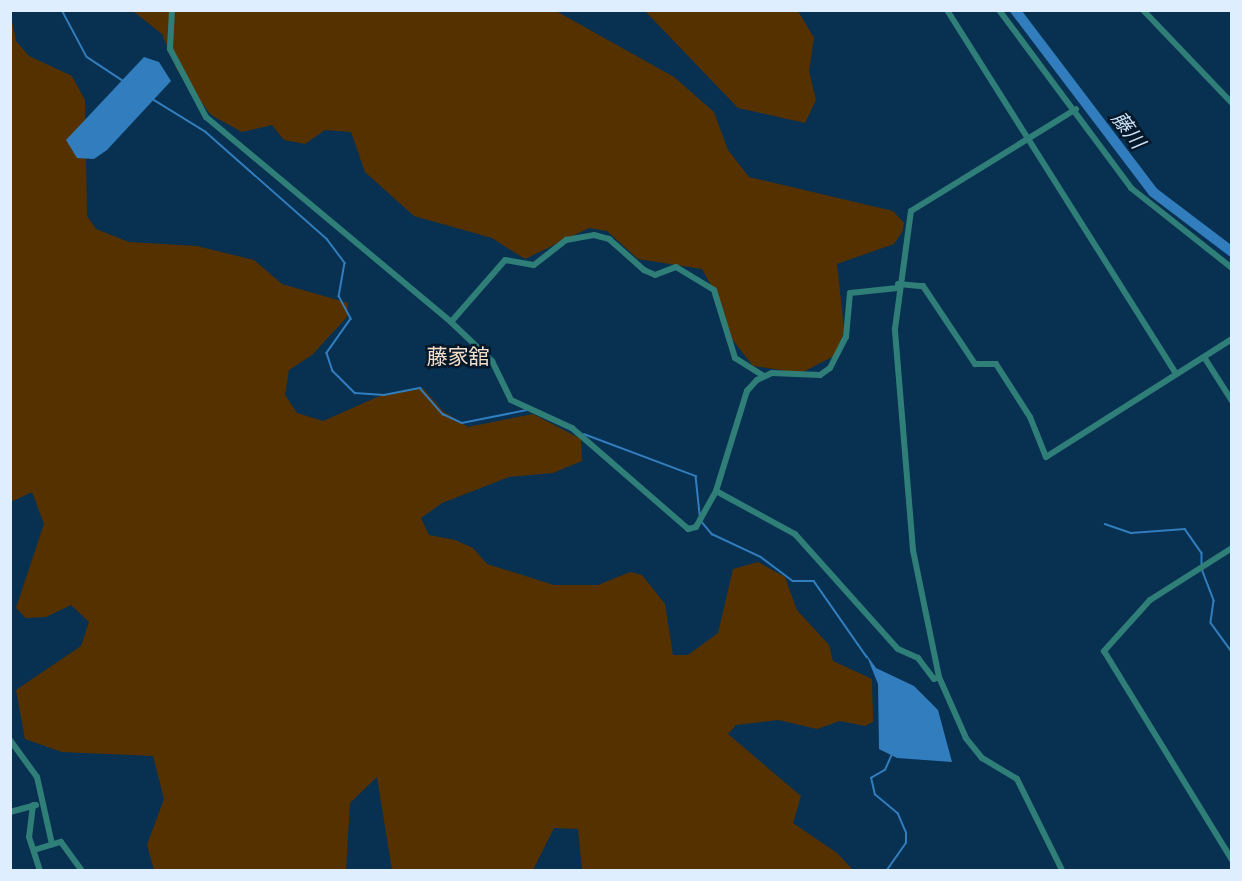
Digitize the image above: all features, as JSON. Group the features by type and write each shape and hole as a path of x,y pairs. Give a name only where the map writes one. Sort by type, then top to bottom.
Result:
{"street":[{"path":"172,10 170,49 206,117 250,149 451,322 492,361 511,400 572,429 688,529 696,527 716,491 747,391 762,375"},
{"path":"947,10 1176,374"},
{"path":"999,10 1076,109 1131,188 1232,268"},
{"path":"1143,10 1232,103"},
{"path":"1062,870 1017,779 981,758 966,738 939,677 911,528 895,329 898,286 911,211 1076,109"},
{"path":"451,322 505,260 534,265 566,240 594,235 609,239 644,270 656,275 676,267 714,290 735,357 762,375 820,375 830,368 846,337 850,293 898,286 923,286 975,364 996,364 1030,417 1046,457 1232,339"},
{"path":"1204,357 1232,401"},
{"path":"716,491 795,534 898,649 939,677"},
{"path":"1232,548 1150,600 1104,651 1232,860"},
{"path":"10,740 38,777 52,844"},
{"path":"10,812 43,802"},
{"path":"33,805 29,837 40,870"},
{"path":"34,850 52,844 67,846 81,870"}],"shaded area":[{"path":"10,11 16,41 29,56 72,76 85,100 87,216 96,229 129,242 197,246 254,260 282,284 348,303 347,317 312,355 289,370 285,395 297,413 323,421 382,395 423,388 443,411 468,427 533,414 581,439 582,461 553,473 509,477 442,503 421,518 429,535 455,540 473,548 487,564 554,585 598,585 630,572 642,575 665,604 673,655 688,655 718,633 733,569 758,562 785,577 797,610 829,645 833,661 872,679 873,722 865,726 840,721 817,729 778,720 736,725 728,734 801,796 793,823 837,853 853,870 582,870 578,829 554,828 533,870 392,870 377,777 350,803 346,870 154,870 147,845 164,799 153,756 62,752 25,739 16,690 81,646 89,622 71,605 46,617 26,618 16,608 44,524 32,492 11,502"},
{"path":"133,11 556,11 674,77 714,112 728,150 749,177 893,211 904,223 902,232 894,244 837,264 844,329 838,354 801,373 753,366 728,334 723,308 702,269 638,259 607,231 589,228 525,259 492,238 414,216 365,172 351,132 325,130 305,144 284,140 272,125 242,132 211,115 177,70 162,34"},
{"path":"645,11 798,11 814,38 809,71 816,100 805,123 738,108"}],"water":[{"path":"144,57 159,62 171,81 107,150 94,159 77,158 66,140"},
{"path":"866,654 876,668 914,686 938,710 952,762 897,758 879,749 878,684"}],"waterway":[{"path":"62,10 87,57 122,80"},
{"name":"藤川","path":"1015,10 1153,192 1232,252"},
{"path":"154,100 206,132 327,239 345,263 339,296 351,319 327,353 333,371 355,393 384,395 420,388 443,414 462,423 527,410"},
{"path":"584,434 696,476 700,515"},
{"path":"702,522 712,534 761,557 793,581 814,581 867,657"},
{"path":"1105,524 1131,533 1185,529 1202,553 1202,564"},
{"path":"1202,569 1214,601 1211,623 1232,652"},
{"path":"887,870 906,843 906,833 898,814 875,795 871,778 885,770 892,754"}],"district":[{"name":"藤家舘","path":"458,357"}]}
